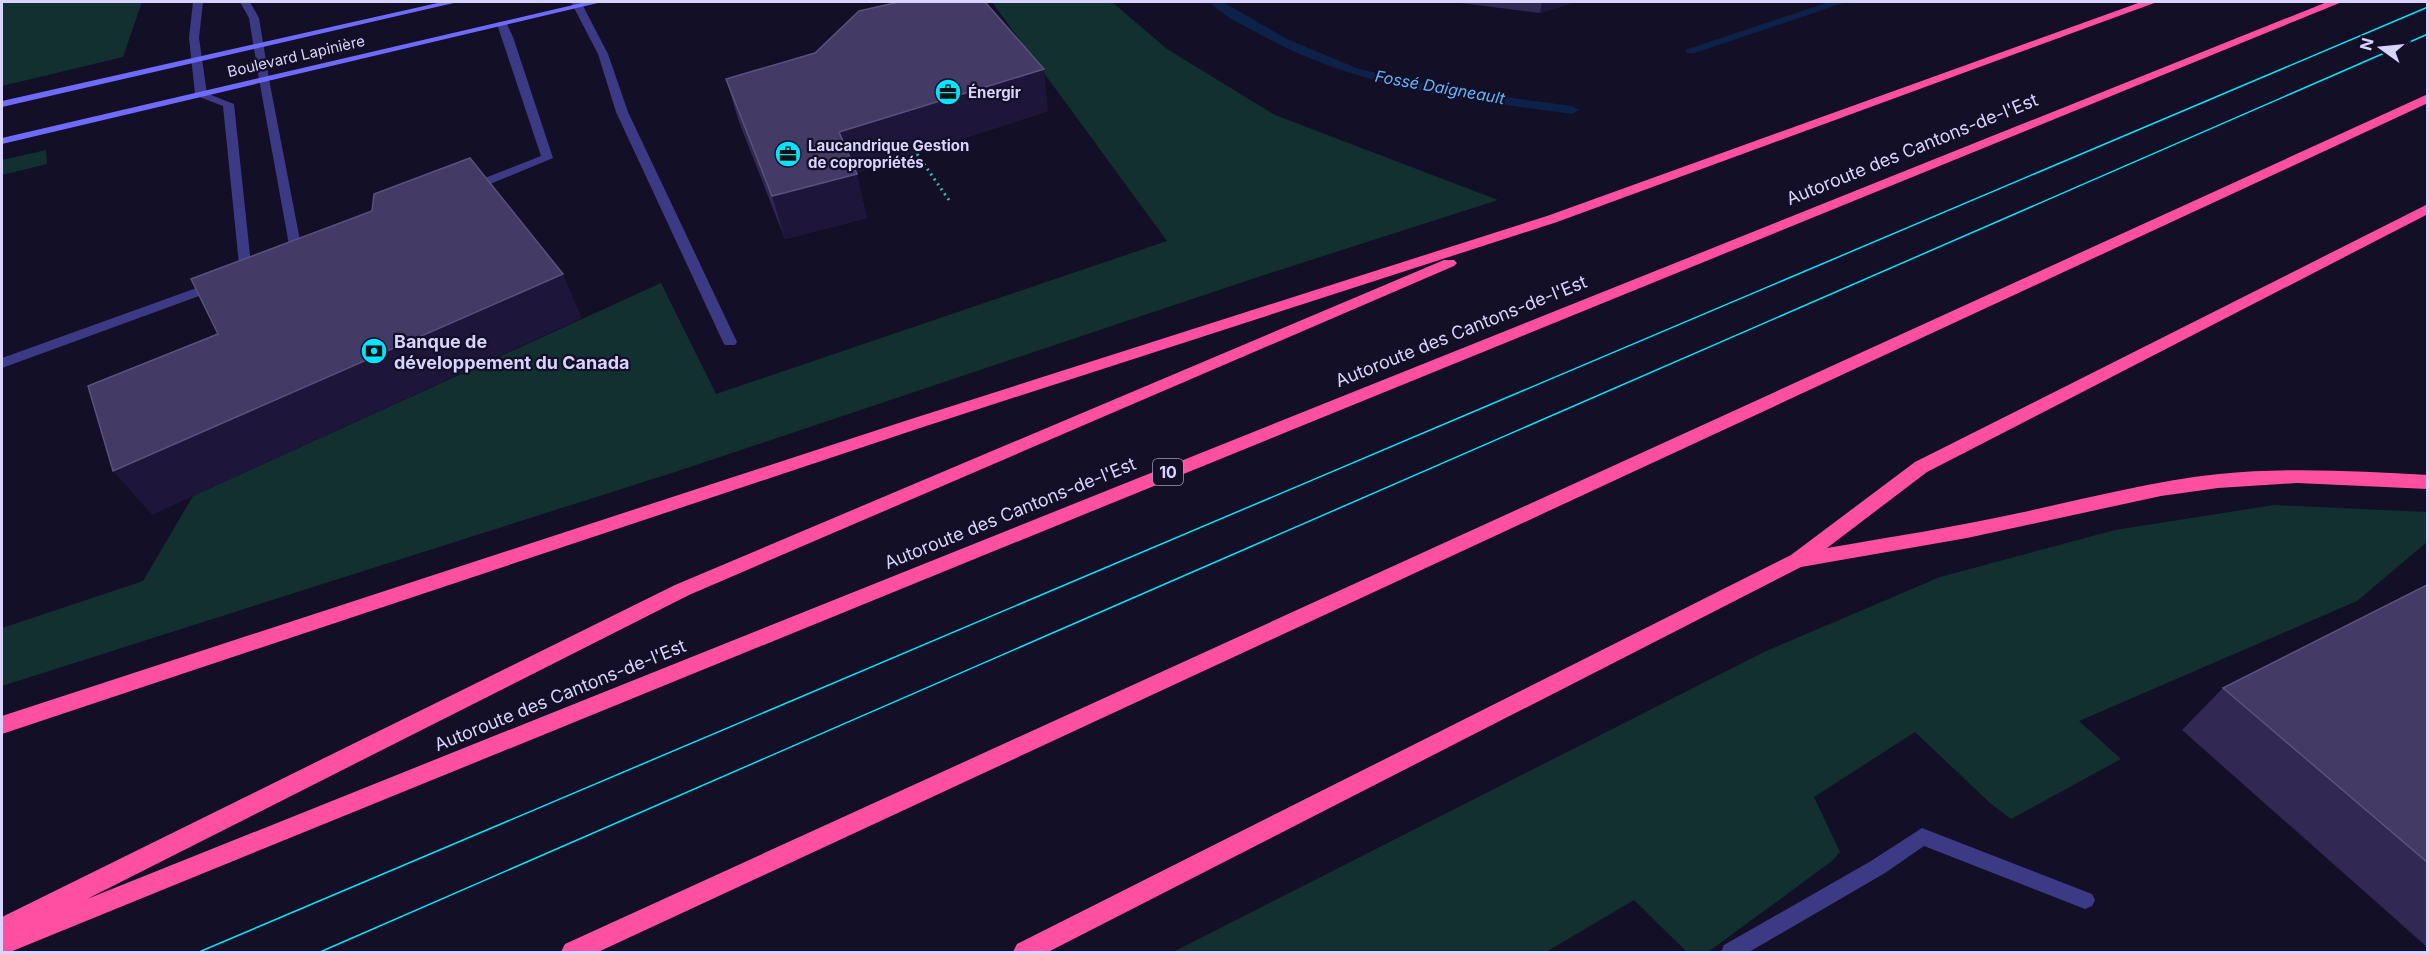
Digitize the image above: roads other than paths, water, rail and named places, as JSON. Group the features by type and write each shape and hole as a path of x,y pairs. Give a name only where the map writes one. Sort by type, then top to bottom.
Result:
{"highway":[{"path":"2,725 914,424 1552,219 2151,2"},
{"name":"Autoroute des Cantons-de-l'Est","path":"2,944 2336,2"},
{"path":"573,952 2427,98"},
{"path":"1025,952 1798,560 1921,467 2427,208"},
{"path":"2,929 682,590 1552,219"},
{"path":"1798,560 1991,526 2162,489 2218,481 2267,477 2325,477 2427,482"}],"main road":[{"name":"Boulevard Lapinière","path":"2,104 453,2"},
{"name":"Boulevard Lapinière","path":"2,141 502,24 577,4 597,2"}],"street":[{"path":"2,363 241,276 228,104 201,94 194,22 198,2"},
{"path":"244,2 254,18 260,45 264,79 297,256"},
{"path":"577,4 603,54 622,112 730,342"},
{"path":"460,192 547,158 508,36 502,24"},
{"path":"1731,952 1878,867 1922,837 2085,900"}],"waterway":[{"name":"Fossé Daigneault","path":"1216,2 1282,42 1354,72 1447,93 1572,110"},
{"path":"1691,50 1840,2"}],"tram line":[{"path":"199,952 2428,7"},
{"path":"320,952 2428,34"}],"place":[{"name":"Énergir","path":"948,92"},
{"name":"Laucandrique Gestion de copropriétés","path":"788,154"},
{"name":"Banque de développement du Canada","path":"374,351"}]}
